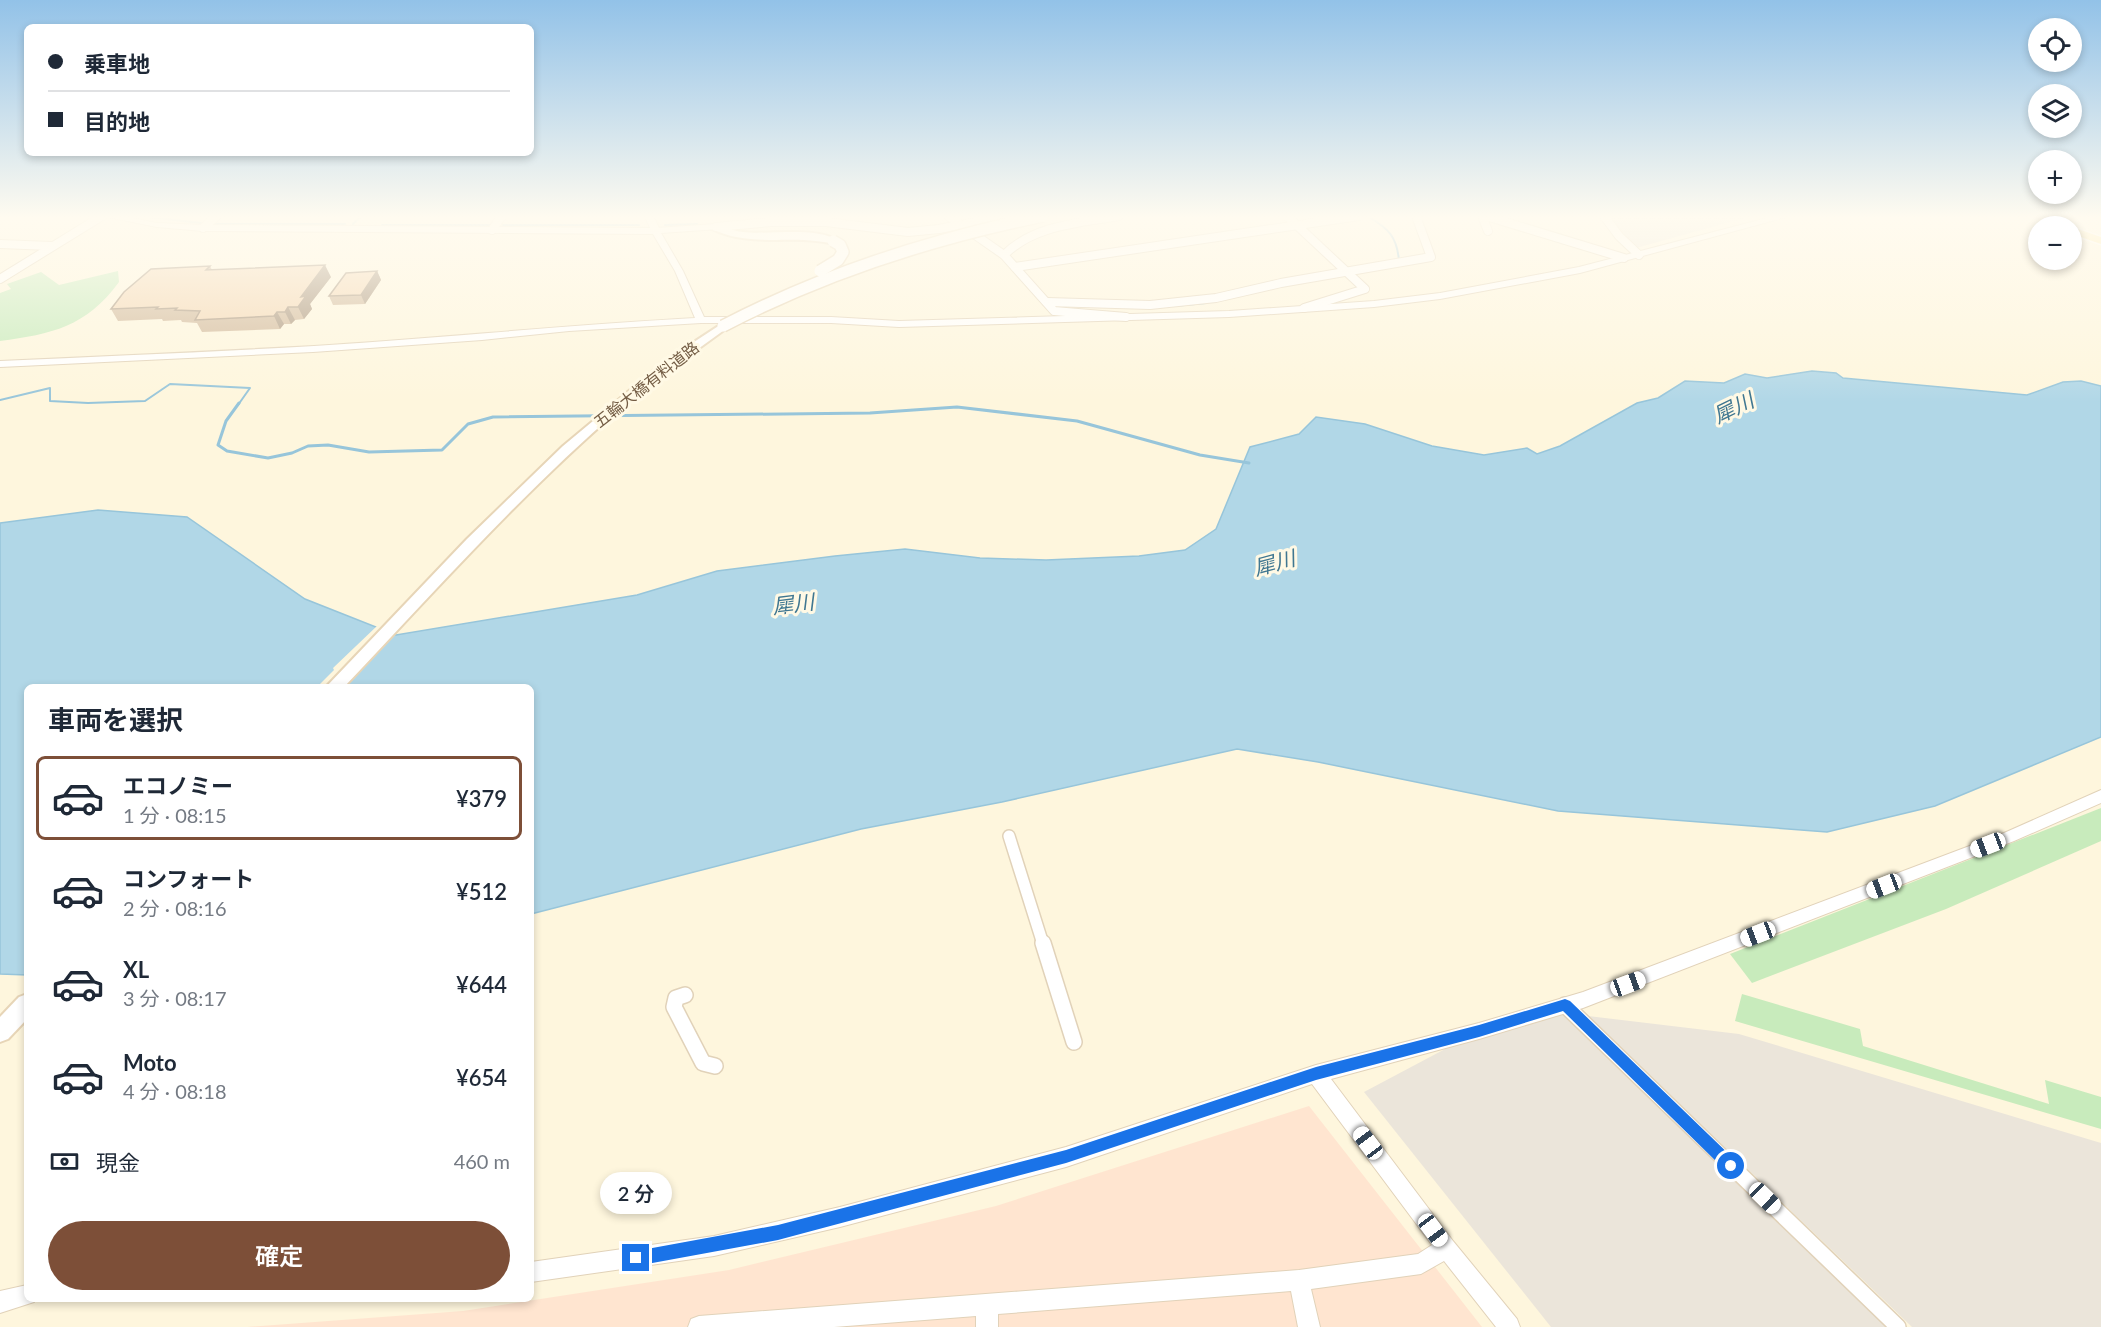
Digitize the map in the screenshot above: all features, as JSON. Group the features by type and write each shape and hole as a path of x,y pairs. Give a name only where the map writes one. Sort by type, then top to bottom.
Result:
{"main road":[{"path":"723,326 764,299 807,278"},
{"name":"五輪大橋有料道路","path":"337,684 582,435 657,371 723,326 799,287 823,278"},
{"path":"0,1032 24,1007"}],"street":[{"path":"682,278 701,320"},
{"path":"1025,278 1054,310 1111,314 1129,318"},
{"path":"1047,302 1136,305 1173,303 1216,298 1308,278"},
{"path":"1304,308 1365,288 1354,278"},
{"path":"0,364 313,349 482,337 569,328 701,320 831,320 899,324 1229,314 1374,304 1440,296 1537,278"},
{"path":"534,1272 714,1246 830,1220 1066,1156 1316,1074 1479,1031 1565,1005 1695,958 2009,837 2101,796"},
{"path":"1009,836 1074,1042"},
{"path":"685,995 676,998 674,1007 703,1063 715,1066"},
{"path":"1565,1005 1898,1327"},
{"path":"1316,1074 1446,1248 1509,1327"},
{"path":"699,1327 1299,1280 1422,1264 1446,1248"},
{"path":"1299,1280 1309,1327"},
{"path":"0,1302 24,1296"},
{"path":"987,1305 987,1327"}],"shaded area":[{"path":"1565,1005 1889,1327 1551,1327 1364,1092 1479,1031"},
{"path":"1588,1016 1739,1034 2101,1143 2101,1327 1912,1327"},
{"path":"1309,1106 1482,1327 247,1327 463,1311 534,1302 534,1300 729,1270 996,1206"}],"green space":[{"path":"24,278 49,278 59,285 89,278 119,278 119,282 94,309 67,326 36,335 0,341 0,293 11,289 7,284"},
{"path":"2101,808 2101,841 1946,909 1752,983 1730,954"},
{"path":"1742,994 1860,1029 1863,1046 2049,1104 2045,1080 2101,1097 2101,1129 1735,1021"}],"water":[{"name":"犀川","path":"1812,371 1836,373 1843,378 2027,395 2063,382 2081,381 2101,386 2101,737 1935,806 1827,832 1558,811 1318,762 1237,749 1002,802 861,829 534,913 534,684 24,684 24,975 0,974 0,523 98,510 187,517 305,599 396,635 637,595 717,571 835,556 905,549 980,558 1046,560 1139,556 1185,550 1216,529 1250,447 1299,434 1316,417 1365,424 1432,446 1484,455 1527,448 1537,454 1560,446 1637,403 1658,398 1685,381 1724,383 1745,374 1767,378"}],"pier":[{"path":"378,625 395,631 345,684 320,684 334,670 333,668"}],"building":[{"path":"141,278 315,278 301,297 306,296 298,307 288,307 285,312 277,312 274,316 195,320 200,311 175,310 177,308 156,309 158,307 111,309 124,292"},
{"path":"342,278 372,278 361,295 329,296"}],"waterway":[{"path":"1174,306 1206,303"},
{"path":"0,400 50,388 50,401 88,403 145,401 170,384 250,388 238,405"},
{"path":"239,403 226,421 218,445 227,451 268,458 292,453 308,446 328,445 369,452 442,450 468,424 493,417 870,413 957,407 1077,421 1200,455 1249,463"}],"route":[{"path":"636,1258 714,1246 778,1232 1066,1156 1316,1074 1479,1031 1565,1005 1731,1166"}]}
